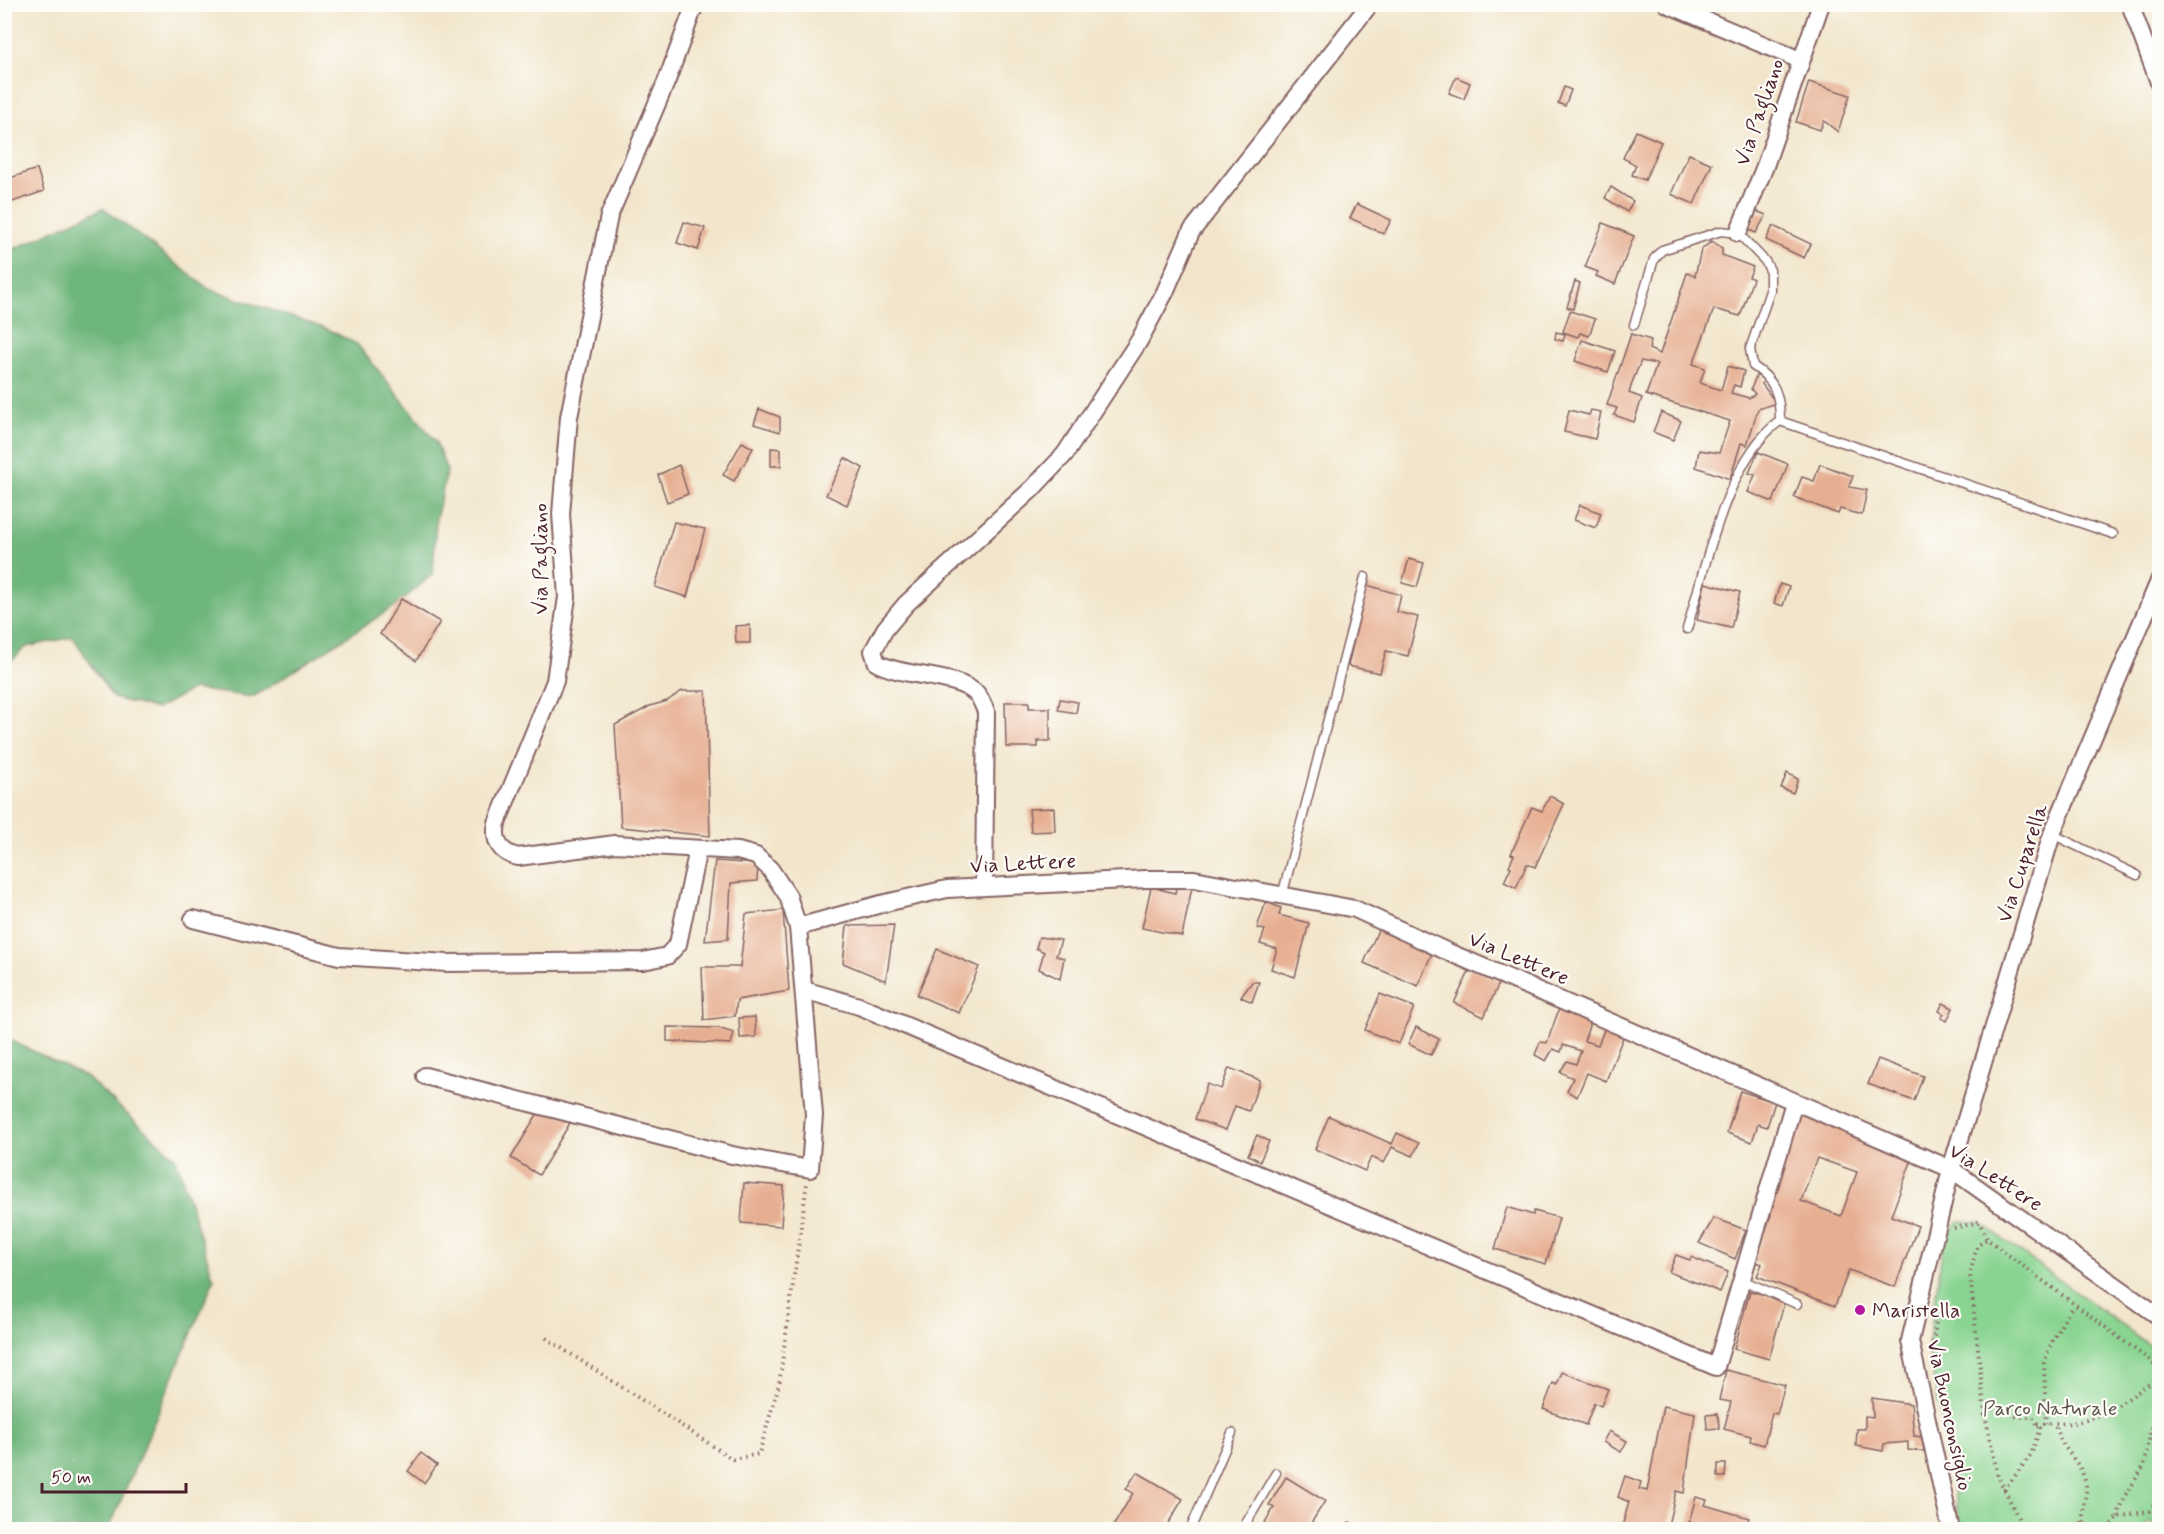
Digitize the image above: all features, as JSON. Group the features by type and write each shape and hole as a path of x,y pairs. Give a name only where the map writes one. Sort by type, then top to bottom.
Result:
{"street":[{"name":"Via Pagliano","path":"695,4 667,80 609,216 569,417 561,514 567,597 555,681 495,831 499,846 504,852 518,856 615,844 738,851 756,856 770,869 788,896 798,927 814,1115 810,1169"},
{"path":"984,886 986,711 979,696 963,686 889,669 877,663 873,651 885,629 906,604 1032,489 1065,454 1139,341 1165,292 1191,232 1370,4"},
{"path":"1667,4 1800,60"},
{"name":"Via Pagliano","path":"1738,233 1765,166 1821,4"},
{"path":"2130,4 2160,85"},
{"name":"Via Cuparella","path":"1951,1169 2052,834 2160,579"},
{"path":"193,919 339,956 447,963 643,962 667,956 678,944 698,849"},
{"name":"Via Lettere","path":"798,927 947,889 1194,879 1356,909 1457,956 1951,1169 2160,1317"},
{"path":"804,990 859,1006 1716,1367 1794,1102"},
{"path":"425,1076 732,1155 810,1169"},
{"name":"Via Buonconsiglio","path":"1951,1169 1910,1341 1952,1530"}],"lane":[{"path":"1634,325 1654,259 1662,250 1721,231 1738,233 1765,261 1770,270 1770,291 1750,349 1753,366 1768,375 1780,402 1780,421"},
{"path":"1780,421 2113,534"},
{"path":"1687,629 1730,491 1764,432 1780,421"},
{"path":"1282,897 1365,577"},
{"path":"2052,834 2137,875"},
{"path":"1742,1280 1797,1304"},
{"path":"1190,1530 1232,1433"},
{"path":"1242,1530 1276,1473"}],"path":[{"path":"546,1338 733,1459 759,1454 780,1384 796,1248 810,1169"},
{"path":"1951,1233 1955,1226 1979,1222 1987,1239 2160,1368"},
{"path":"1987,1239 1977,1246 1970,1275 1985,1415 1992,1459 2024,1530"},
{"path":"2046,1424 2044,1363 2051,1343 2073,1305"},
{"path":"1936,1372 1932,1349 1938,1306"},
{"path":"2037,1424 2078,1423 2097,1418 2160,1377"},
{"path":"1985,1415 1991,1408 2018,1417 2033,1417 2040,1428 2031,1455 2004,1490"},
{"path":"2109,1530 2125,1496 2144,1466 2151,1430 2160,1415"},
{"path":"2055,1423 2060,1444 2082,1471 2087,1486 2082,1516 2090,1530"},
{"path":"2117,1517 2150,1511 2160,1495"},
{"path":"2064,1530 2084,1522"}],"green space":[{"path":"103,208 209,289 327,329 357,344 436,442 447,471 436,519 433,574 397,605 253,697 193,689 157,709 113,698 73,637 26,647 5,667 5,253"},
{"path":"4,1037 86,1077 176,1158 214,1280 109,1529 5,1529"},
{"name":"Parco Naturale","path":"1959,1221 1979,1222 2159,1352 2159,1528 2148,1522 2144,1530 1961,1529 1928,1347 1944,1239"}],"building":[{"path":"1456,77 1470,83 1464,99 1449,93"},
{"path":"1809,82 1850,95 1838,132 1824,121 1820,130 1796,122"},
{"path":"1564,87 1571,90 1565,106 1558,103"},
{"path":"1636,131 1661,142 1645,180 1632,175 1636,165 1623,158"},
{"path":"1689,154 1712,164 1694,204 1671,194"},
{"path":"37,169 44,191 4,205 4,180"},
{"path":"1611,187 1633,201 1627,212 1605,198"},
{"path":"1357,204 1391,220 1384,234 1350,218"},
{"path":"1756,211 1766,215 1756,233 1749,230"},
{"path":"684,222 705,228 698,250 677,243"},
{"path":"1603,223 1634,236 1615,284 1596,276 1598,272 1585,267"},
{"path":"1773,226 1811,244 1804,258 1766,240"},
{"path":"1712,241 1722,248 1722,255 1753,267 1749,277 1753,279 1740,316 1714,309 1693,364 1705,368 1700,383 1721,390 1728,366 1744,371 1740,387 1734,385 1731,393 1749,398 1755,394 1751,389 1756,376 1764,376 1762,384 1776,403 1758,409 1747,445 1741,443 1730,479 1696,467 1699,450 1719,453 1730,421 1646,395 1657,364 1641,361 1633,380 1629,393 1642,398 1634,422 1614,415 1617,408 1607,405 1631,334 1651,340 1649,349 1660,354 1687,273 1695,276 1701,250"},
{"path":"1575,281 1580,283 1573,309 1567,307"},
{"path":"1570,311 1595,319 1589,336 1580,333 1578,337 1563,332"},
{"path":"1556,332 1565,334 1563,341 1555,339"},
{"path":"1582,340 1615,351 1608,372 1575,361"},
{"path":"759,409 780,417 780,432 754,424"},
{"path":"1569,410 1589,415 1591,410 1601,412 1595,439 1564,432"},
{"path":"1661,412 1681,421 1673,440 1653,432"},
{"path":"742,442 753,448 734,481 723,475"},
{"path":"771,448 781,449 781,466 771,466"},
{"path":"1758,452 1788,464 1773,502 1748,492 1755,475 1749,473"},
{"path":"845,458 863,468 847,505 826,495"},
{"path":"1820,464 1853,476 1849,487 1867,490 1862,515 1840,509 1838,514 1794,497 1802,477 1814,481"},
{"path":"679,465 688,494 667,502 658,475"},
{"path":"1580,505 1601,513 1596,528 1574,520"},
{"path":"674,522 705,529 687,597 655,587"},
{"path":"1409,559 1424,563 1417,587 1402,583"},
{"path":"1705,583 1740,592 1731,628 1697,620"},
{"path":"1780,584 1789,587 1783,606 1774,603"},
{"path":"1367,585 1401,595 1397,612 1418,617 1408,656 1386,651 1380,673 1348,666"},
{"path":"401,599 440,622 416,661 380,634"},
{"path":"750,625 750,643 736,643 735,626"},
{"path":"682,691 706,691 710,836 621,827 615,725 650,706 667,701"},
{"path":"1060,699 1078,702 1076,713 1058,710"},
{"path":"1005,702 1029,702 1029,708 1050,708 1050,741 1038,741 1038,747 1006,747"},
{"path":"1787,773 1798,779 1793,793 1781,788"},
{"path":"1550,796 1564,804 1535,867 1527,864 1516,888 1504,882 1514,855 1511,854 1532,807 1542,811"},
{"path":"1054,808 1055,831 1031,832 1029,809"},
{"path":"715,861 758,864 757,881 731,883 728,939 705,941"},
{"path":"1177,883 1192,887 1182,936 1142,928 1151,887 1175,893"},
{"path":"1266,902 1281,908 1279,915 1309,923 1295,977 1271,969 1277,949 1260,944 1265,930 1257,928"},
{"path":"783,910 789,991 737,1000 735,1016 704,1020 702,967 740,967 746,914"},
{"path":"894,925 886,981 843,963 847,926"},
{"path":"1378,930 1432,953 1418,986 1364,963"},
{"path":"1039,937 1061,940 1056,956 1064,958 1060,979 1039,969 1044,952 1036,948"},
{"path":"937,949 979,967 959,1013 917,995"},
{"path":"1471,968 1500,981 1484,1017 1454,1003"},
{"path":"1252,982 1259,982 1252,1002 1241,997"},
{"path":"1380,994 1414,1007 1399,1044 1365,1030"},
{"path":"1943,1003 1953,1008 1947,1021 1941,1018 1944,1014 1939,1011"},
{"path":"1560,1006 1592,1017 1584,1041 1598,1045 1606,1025 1625,1032 1606,1081 1587,1073 1577,1097 1567,1091 1573,1078 1560,1072 1567,1061 1576,1064 1581,1051 1563,1045 1561,1052 1553,1049 1546,1061 1535,1055 1540,1042 1547,1043"},
{"path":"755,1017 756,1037 740,1038 739,1018"},
{"path":"667,1027 718,1028 734,1033 731,1044 667,1041"},
{"path":"1416,1027 1439,1039 1431,1055 1408,1044"},
{"path":"1878,1059 1923,1076 1914,1101 1868,1084"},
{"path":"1229,1068 1260,1080 1249,1111 1235,1106 1226,1130 1195,1119 1207,1084 1221,1089"},
{"path":"1740,1091 1775,1102 1767,1127 1758,1124 1752,1142 1727,1133"},
{"path":"539,1111 573,1118 539,1175 511,1158"},
{"path":"1797,1111 1914,1154 1891,1216 1918,1226 1895,1287 1849,1270 1835,1306 1757,1276 1762,1264 1754,1261 1771,1215 1759,1211","holes":["1817,1158 1857,1172 1841,1216 1801,1201"]},
{"path":"1329,1116 1392,1144 1397,1133 1419,1143 1413,1156 1392,1147 1384,1163 1371,1157 1365,1171 1315,1149"},
{"path":"1257,1135 1269,1141 1260,1161 1248,1155"},
{"path":"744,1183 784,1186 781,1226 741,1223"},
{"path":"1507,1207 1533,1215 1534,1211 1559,1218 1546,1264 1495,1249"},
{"path":"1714,1218 1746,1230 1735,1259 1699,1243"},
{"path":"1676,1255 1690,1260 1691,1257 1728,1272 1720,1292 1669,1272"},
{"path":"1750,1291 1785,1300 1769,1359 1734,1349"},
{"path":"1726,1370 1785,1385 1777,1414 1772,1413 1764,1445 1750,1441 1751,1436 1724,1429 1731,1402 1719,1400"},
{"path":"1562,1372 1608,1389 1601,1406 1594,1403 1586,1425 1543,1409 1553,1383 1557,1385"},
{"path":"1872,1398 1911,1404 1914,1436 1922,1437 1924,1451 1908,1450 1908,1442 1884,1444 1883,1451 1856,1446 1857,1429 1865,1429 1865,1416 1873,1417"},
{"path":"1663,1406 1695,1413 1684,1493 1676,1491 1667,1530 1621,1530 1629,1502 1618,1497 1625,1476 1641,1482 1639,1489 1647,1491"},
{"path":"1718,1414 1719,1428 1707,1429 1706,1415"},
{"path":"1609,1431 1627,1441 1621,1452 1603,1442"},
{"path":"421,1453 437,1465 424,1483 408,1471"},
{"path":"1718,1464 1726,1464 1725,1477 1718,1477"},
{"path":"1137,1472 1183,1499 1164,1530 1111,1530 1133,1493 1126,1489"},
{"path":"1286,1477 1325,1501 1308,1528 1304,1526 1302,1530 1260,1530 1274,1508 1269,1505"},
{"path":"1696,1497 1707,1500 1705,1505 1749,1518 1745,1530 1714,1530 1689,1522"}],"place":[{"name":"Maristella","path":"1860,1310"}]}
